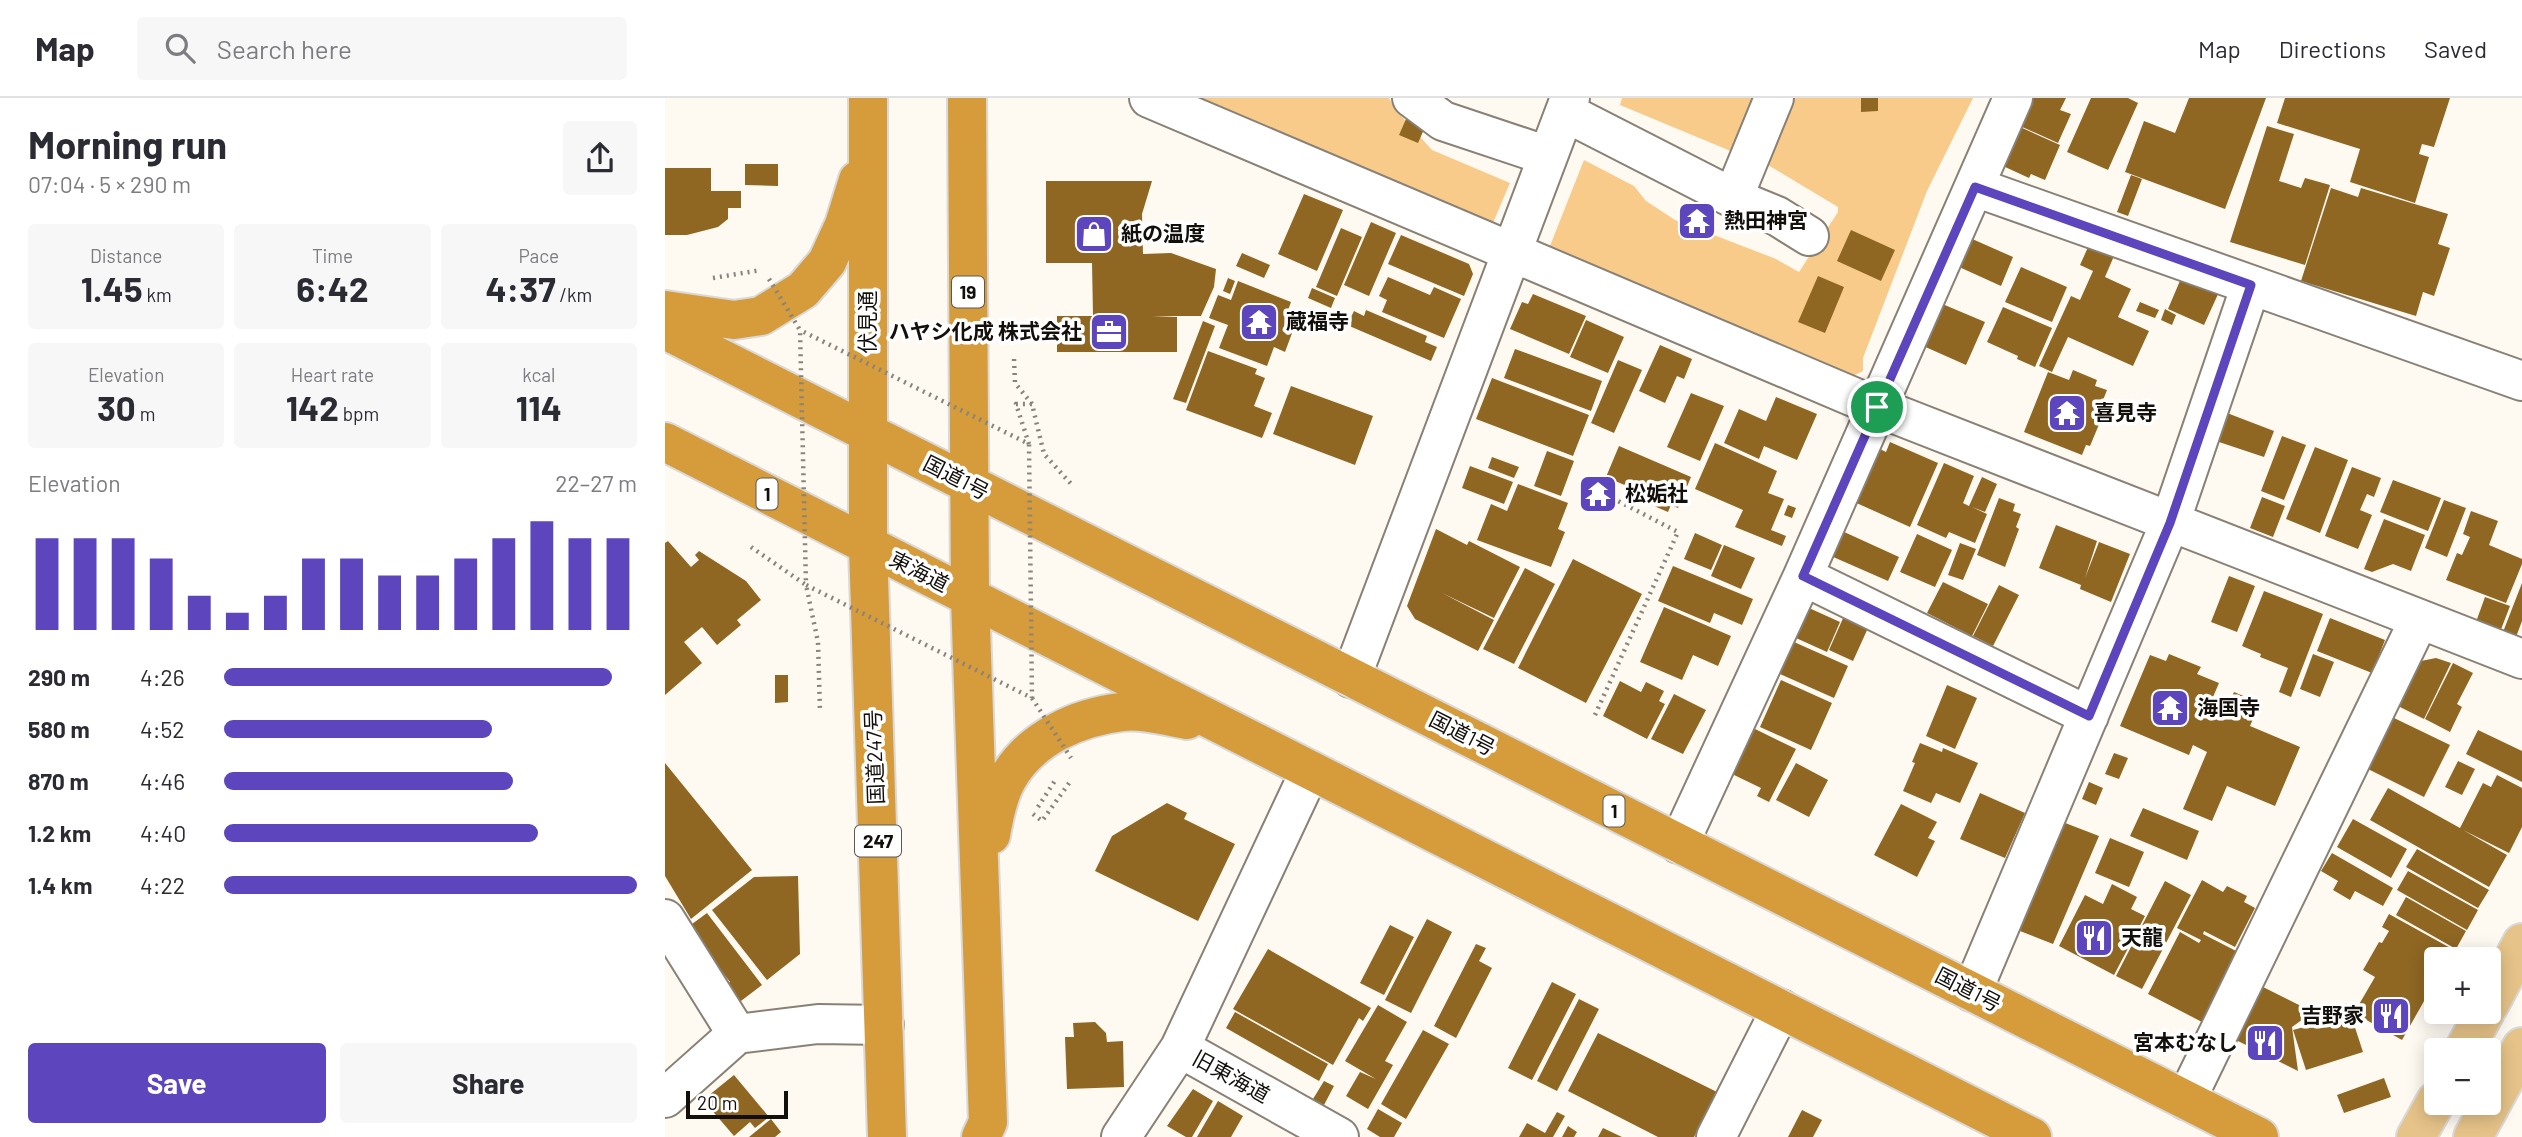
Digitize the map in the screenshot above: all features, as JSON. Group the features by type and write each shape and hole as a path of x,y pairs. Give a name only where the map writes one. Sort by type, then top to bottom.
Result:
{"highway":[{"name":"伏見通","path":"868,98 868,546"},
{"name":"19","path":"967,98 971,598"},
{"path":"665,310 734,320 761,316 803,290 827,262 844,225 868,147"},
{"name":"国道1号","path":"665,330 2259,1137"},
{"name":"1","path":"665,442 868,546"},
{"name":"東海道","path":"868,546 971,598"},
{"name":"国道247号","path":"868,546 887,1137"},
{"path":"971,598 989,1132"},
{"name":"1","path":"971,598 2032,1137"},
{"path":"981,886 995,814 1008,778 1030,750 1060,730 1085,719 1124,712 1156,714 1230,730"}],"main road":[{"path":"2501,982 2522,943"},
{"path":"2473,1137 2522,1048"},
{"path":"2416,1137 2428,1115"}],"street":[{"path":"1149,98 1877,407 2522,659"},
{"path":"1733,198 1774,98"},
{"path":"1679,844 1803,576 2013,98"},
{"path":"1351,678 1568,105 1733,198 1777,216 1809,236"},
{"path":"1424,110 1548,156"},
{"path":"1975,187 2522,381"},
{"path":"1972,992 2170,523 2251,285"},
{"path":"1803,576 2089,716"},
{"path":"2186,1100 2419,620"},
{"path":"1179,1048 1310,771"},
{"path":"665,919 737,1034"},
{"path":"1716,1137 1781,1009"},
{"path":"665,1098 737,1034 818,1024 884,1025"},
{"name":"旧東海道","path":"1121,1137 1179,1048 1339,1137"}],"path":[{"path":"769,279 800,330 806,585 818,642 820,711"},
{"path":"800,330 1029,444"},
{"path":"1014,359 1015,383 1032,404 1044,454 1072,485"},
{"path":"1032,404 1016,404 1029,444 1032,698"},
{"path":"1595,715 1678,532 1618,501"},
{"path":"751,547 806,585 1032,698 1071,758"},
{"path":"1063,769 1032,814 1042,821 1072,779"}],"shaded area":[{"path":"1190,98 1389,98 1395,109 1432,150 1510,183 1492,225"},
{"path":"1622,98 1756,98 1733,152 1620,105"},
{"path":"1792,98 1973,98 1927,191 1863,358 1863,371 1853,376 1548,251 1584,160 1634,186 1646,201 1675,220 1776,259 1799,272 1838,212 1838,207 1768,165"}],"building":[{"path":"1861,98 1878,98 1878,111 1861,112"},
{"path":"2033,98 2066,98 2060,110 2071,114 2058,143 2020,126"},
{"path":"2091,98 2128,98 2138,103 2108,170 2067,152"},
{"path":"2189,98 2266,98 2225,209 2125,172 2144,121 2175,133"},
{"path":"2285,98 2450,98 2434,147 2422,144 2419,154 2429,157 2415,203 2350,182 2360,149 2277,123"},
{"path":"1410,110 1429,118 1418,143 1399,135"},
{"path":"2267,126 2294,134 2279,181 2301,188 2305,178 2330,185 2305,265 2230,242"},
{"path":"2020,127 2060,145 2045,180 2031,174 2029,178 2003,166"},
{"path":"745,164 778,164 778,186 745,185"},
{"path":"665,168 711,168 711,191 741,191 741,208 728,208 728,219 718,227 687,235 665,235"},
{"path":"2131,175 2142,179 2128,216 2117,212"},
{"name":"紙の温度","path":"1046,181 1152,181 1142,214 1143,254 1171,253 1216,269 1214,287 1201,316 1152,316 1177,317 1177,352 1057,352 1057,316 1093,316 1092,263 1046,263"},
{"path":"2331,188 2358,197 2361,188 2448,214 2438,244 2450,248 2434,296 2423,292 2416,316 2301,281"},
{"path":"1304,194 1343,210 1317,271 1278,254"},
{"path":"1371,222 1396,233 1369,296 1344,285"},
{"path":"1341,228 1362,237 1337,296 1316,287"},
{"path":"1851,230 1895,250 1881,281 1837,261"},
{"path":"1401,235 1469,264 1473,274 1464,296 1388,264"},
{"path":"1970,238 2013,257 2001,286 1957,266"},
{"path":"2089,245 2114,256 2105,277 2131,289 2118,317 2149,331 2133,366 2068,337 2052,372 2039,366 2071,296 2080,300 2093,271 2080,265"},
{"path":"1242,253 1270,265 1264,278 1236,266"},
{"path":"2021,267 2067,287 2052,322 2005,302"},
{"path":"1818,276 1844,287 1825,333 1798,322"},
{"path":"2182,276 2219,292 2204,325 2168,309"},
{"path":"1388,277 1430,295 1434,287 1461,299 1444,338 1382,312 1387,300 1379,296"},
{"path":"1228,278 1235,281 1230,294 1223,291"},
{"path":"1238,281 1291,302 1287,313 1298,317 1285,352 1274,347 1267,366 1219,348 1228,325 1209,318 1218,295 1231,300"},
{"path":"1312,288 1335,298 1331,308 1308,298"},
{"path":"1533,294 1586,316 1569,354 1510,329 1522,302 1528,304"},
{"path":"2140,302 2159,310 2155,318 2136,311"},
{"path":"1940,303 1985,322 1966,365 1921,345"},
{"path":"2003,307 2052,328 2035,367 1987,342"},
{"path":"2165,309 2176,315 2172,325 2161,320"},
{"path":"1366,310 1427,336 1425,342 1437,347 1431,361 1347,325 1354,311 1364,316"},
{"path":"1586,320 1624,337 1608,373 1570,357"},
{"path":"1203,321 1215,326 1186,403 1173,399"},
{"path":"1660,345 1692,359 1684,379 1677,376 1665,403 1639,391"},
{"path":"1515,349 1602,381 1591,411 1504,378"},
{"path":"1208,351 1257,369 1255,374 1265,378 1254,406 1272,413 1262,438 1186,410"},
{"path":"1618,360 1642,370 1614,433 1591,423"},
{"path":"2073,370 2097,380 2095,386 2107,390 2098,413 2103,415 2090,446 2086,445 2082,455 2024,432 2048,372 2069,380"},
{"path":"1492,378 1589,415 1573,456 1476,419"},
{"path":"1291,386 1373,416 1355,465 1273,434"},
{"path":"1691,393 1724,406 1700,461 1667,447"},
{"path":"1776,397 1817,414 1797,460 1764,446 1759,459 1724,443 1739,409 1766,421"},
{"path":"2227,413 2274,431 2264,457 2216,441"},
{"path":"2282,436 2306,445 2284,500 2261,491"},
{"path":"1890,442 1938,463 1910,527 1852,501 1876,447 1886,452"},
{"path":"1715,443 1777,471 1768,493 1784,499 1771,530 1786,536 1782,546 1735,527 1743,510 1695,489"},
{"path":"1619,446 1691,477 1678,508 1671,505 1668,512 1633,497 1636,490 1606,477"},
{"path":"2315,447 2348,460 2320,533 2286,519"},
{"path":"1547,451 1574,461 1561,496 1534,486"},
{"path":"1492,457 1519,467 1514,478 1488,468"},
{"path":"1944,463 1974,476 1963,503 1969,506 1982,477 1997,484 1985,512 1972,507 1987,514 1975,543 1949,532 1946,538 1917,525"},
{"path":"1470,466 1513,482 1504,504 1462,488"},
{"path":"2352,467 2381,478 2374,497 2367,494 2360,510 2372,515 2358,549 2325,536"},
{"path":"2393,480 2441,498 2428,531 2380,512"},
{"path":"1518,484 1568,503 1558,529 1565,532 1551,567 1477,540 1491,504 1507,511"},
{"path":"1596,485 1606,490 1601,502 1590,497"},
{"path":"2262,497 2285,506 2273,537 2250,528"},
{"path":"1999,498 2015,504 2013,511 2021,514 2016,527 2019,529 2005,567 1977,555"},
{"path":"2444,500 2466,508 2447,557 2425,548"},
{"path":"1788,505 1796,508 1792,518 1784,515"},
{"path":"2471,511 2498,521 2489,545 2522,559 2506,603 2446,580 2457,553 2462,555 2470,537 2463,534"},
{"path":"2384,519 2425,535 2411,571 2393,564 2372,572 2364,569"},
{"path":"2056,525 2097,541 2085,578 2099,542 2130,554 2111,602 2080,589 2081,585 2039,568"},
{"path":"1436,529 1467,545 1469,541 1520,567 1494,618 1442,593 1494,620 1478,651 1415,619 1407,606"},
{"path":"1842,531 1899,557 1888,581 1831,556"},
{"path":"1695,533 1722,545 1711,570 1684,559"},
{"path":"1917,534 1952,550 1935,587 1900,572"},
{"path":"668,541 691,567 699,560 695,555 699,551 746,581 761,600 737,620 741,625 717,645 702,627 684,642 702,663 665,695 665,543"},
{"path":"1960,543 1976,549 1963,580 1948,575"},
{"path":"1724,545 1755,558 1741,589 1711,576"},
{"path":"1573,559 1642,594 1586,703 1518,668"},
{"path":"1673,566 1753,599 1742,625 1714,613 1710,623 1658,601"},
{"path":"1525,568 1555,584 1514,664 1483,649"},
{"path":"2229,576 2255,586 2237,632 2211,622"},
{"path":"1943,582 1988,604 1972,636 1927,613"},
{"path":"2522,583 2522,621 2516,637 2503,632"},
{"path":"1999,585 2019,595 1993,646 1973,636"},
{"path":"2264,591 2323,614 2291,697 2279,692 2288,668 2260,657 2261,654 2242,646"},
{"path":"2485,597 2510,606 2500,632 2476,622"},
{"path":"1664,607 1731,636 1718,666 1693,655 1682,680 1640,662"},
{"path":"1809,608 1840,622 1827,652 1796,638"},
{"path":"1844,616 1868,628 1853,661 1829,650"},
{"path":"2330,618 2385,640 2372,673 2317,651"},
{"path":"1794,642 1848,666 1834,698 1780,674"},
{"path":"2169,654 2201,667 2197,674 2219,683 2210,704 2226,710 2234,692 2260,703 2250,726 2300,747 2275,806 2227,786 2212,821 2183,809 2207,752 2193,745 2189,755 2120,726 2150,655 2166,661"},
{"path":"2313,654 2334,662 2320,697 2300,689"},
{"path":"2436,658 2451,663 2424,719 2398,706 2421,661"},
{"path":"2453,663 2473,673 2457,704 2462,707 2450,732 2425,719"},
{"path":"775,675 788,675 788,702 775,703"},
{"path":"1781,680 1832,703 1811,750 1760,727"},
{"path":"1620,681 1641,692 1646,682 1664,691 1659,701 1665,704 1647,739 1603,716"},
{"path":"1947,685 1977,698 1955,749 1926,736"},
{"path":"1674,694 1706,710 1683,754 1651,739"},
{"path":"2394,718 2450,745 2424,797 2368,769"},
{"path":"1753,728 1796,749 1769,802 1757,796 1761,788 1732,774"},
{"path":"2478,730 2522,751 2522,782 2466,754"},
{"path":"1920,743 1942,752 1943,748 1978,763 1960,803 1936,793 1931,803 1903,791"},
{"path":"2114,753 2128,758 2119,779 2105,774"},
{"path":"2458,761 2475,769 2462,795 2445,787"},
{"path":"665,763 752,870 691,919 665,876"},
{"path":"1796,763 1828,780 1809,817 1776,800"},
{"path":"2497,775 2522,788 2522,827 2509,853 2463,830 2507,855 2489,887 2370,820 2388,788 2460,828 2483,783 2491,787"},
{"path":"2089,782 2103,788 2096,805 2082,799"},
{"path":"1980,793 2025,813 2005,858 1960,839"},
{"path":"1167,803 1187,813 1184,819 1235,844 1198,921 1095,871 1112,836"},
{"path":"1901,804 1937,822 1928,838 1935,841 1917,877 1874,855"},
{"path":"2143,808 2199,831 2187,860 2130,836"},
{"path":"2353,819 2407,849 2391,878 2337,847"},
{"path":"2060,821 2099,836 2053,944 2015,929"},
{"path":"2110,838 2144,852 2129,887 2095,873"},
{"path":"2417,849 2489,890 2478,908 2406,867"},
{"path":"2332,853 2393,888 2383,906 2355,891 2350,900 2333,890 2338,881 2321,871"},
{"path":"2408,871 2478,910 2467,930 2397,890"},
{"path":"798,876 800,954 767,980 712,910 754,877"},
{"path":"2202,880 2223,892 2227,886 2247,896 2244,902 2255,908 2235,947 2204,931 2203,934 2238,952 2202,1022 2148,994 2180,932 2199,943 2201,940 2177,928"},
{"path":"2165,881 2191,895 2142,989 2116,976"},
{"path":"2112,884 2137,897 2131,909 2145,916 2114,975 2059,946 2085,895 2103,904"},
{"path":"2406,897 2466,931 2457,947 2452,947 2396,915"},
{"path":"707,913 762,985 737,1004 723,987 730,982 688,927"},
{"path":"2389,914 2449,947 2424,947 2424,1001 2402,1040 2354,1013 2375,977 2363,970 2379,942 2382,943 2389,931 2382,927"},
{"path":"1427,919 1452,932 1411,1013 1385,1000"},
{"path":"1390,925 1414,937 1384,995 1360,983"},
{"path":"1476,944 1486,948 1479,961 1492,968 1456,1038 1434,1026"},
{"path":"1268,949 1371,1008 1363,1021 1359,1018 1333,1065 1233,1009"},
{"path":"1552,982 1576,994 1532,1080 1508,1068"},
{"path":"2261,986 2313,1012 2292,1027 2298,1071 2234,1039"},
{"path":"1579,999 1599,1009 1557,1091 1537,1081"},
{"path":"2347,1003 2363,1052 2306,1070 2293,1030 2326,1021 2322,1011"},
{"path":"1378,1005 1407,1022 1385,1061 1393,1065 1368,1109 1346,1096 1360,1072 1376,1079 1345,1061"},
{"path":"1235,1012 1328,1064 1319,1081 1226,1028"},
{"path":"1095,1022 1106,1033 1107,1042 1123,1041 1124,1087 1067,1089 1065,1037 1074,1037 1073,1023"},
{"path":"1423,1030 1449,1044 1406,1119 1381,1104"},
{"path":"1598,1033 1717,1092 1694,1137 1658,1137 1568,1091"},
{"path":"734,1075 769,1117 755,1128 750,1122 734,1136 703,1100"},
{"path":"2384,1078 2391,1097 2344,1113 2337,1095"},
{"path":"1324,1081 1334,1086 1324,1105 1313,1099"},
{"path":"1193,1089 1213,1101 1192,1137 1186,1137 1167,1126"},
{"path":"1218,1101 1243,1116 1231,1137 1197,1137"},
{"path":"1378,1109 1402,1123 1394,1137 1380,1137 1367,1129"},
{"path":"1802,1110 1822,1120 1813,1137 1788,1137"},
{"path":"1557,1112 1565,1116 1553,1137 1519,1137 1527,1123 1545,1133"},
{"path":"771,1119 781,1132 775,1137 749,1137"},
{"path":"1568,1126 1577,1132 1574,1137 1562,1137"},
{"path":"1603,1128 1622,1137 1598,1137"}],"place":[{"name":"熱田神宮","path":"1697,221"},
{"name":"紙の温度","path":"1094,234"},
{"name":"蔵福寺","path":"1259,322"},
{"name":"ハヤシ化成 株式会社","path":"1109,332"},
{"name":"喜見寺","path":"2067,413"},
{"name":"松姤社","path":"1598,494"},
{"name":"海国寺","path":"2170,708"},
{"name":"天龍","path":"2094,938"},
{"name":"吉野家","path":"2391,1016"},
{"name":"宮本むなし","path":"2265,1043"}],"route":[{"path":"1975,187 2251,285 2170,523 2089,716 1803,576 1877,407 1975,187"}]}
